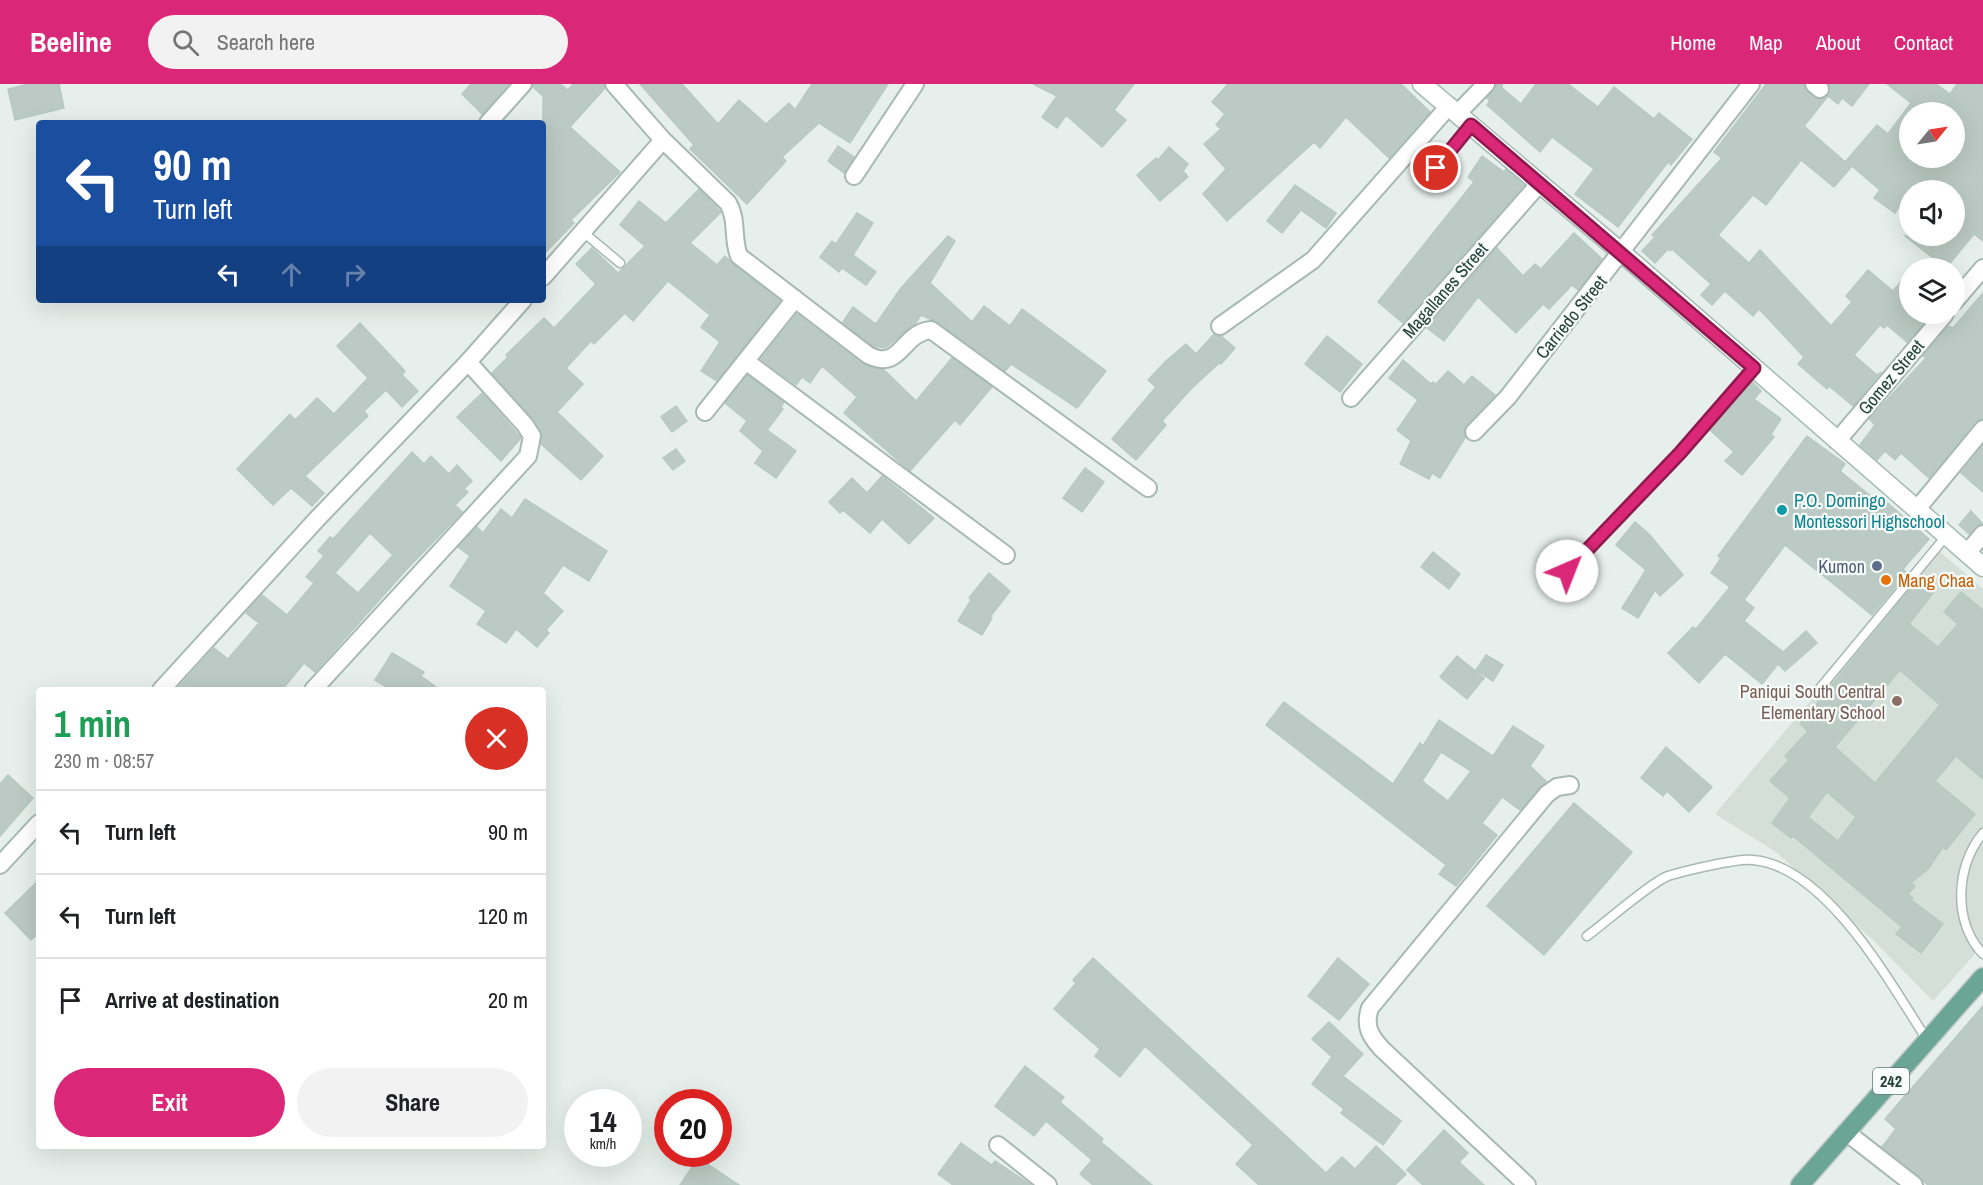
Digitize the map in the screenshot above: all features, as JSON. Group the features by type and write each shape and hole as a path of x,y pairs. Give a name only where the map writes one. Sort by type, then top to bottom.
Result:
{"main road":[{"name":"242","path":"1800,1185 1983,977"}],"street":[{"path":"491,120 523,84"},
{"path":"614,84 663,140 728,203 733,211 735,246 740,256 795,299 880,362 890,360 921,331 931,330 1148,488"},
{"path":"854,177 915,84"},
{"path":"1422,84 1622,252 1983,567"},
{"path":"1220,326 1313,260 1459,115 1486,84"},
{"name":"Carriedo Street","path":"1474,432 1508,397 1751,84"},
{"path":"546,274 663,140"},
{"name":"Magallanes Street","path":"1351,398 1540,183"},
{"path":"1965,289 1983,268"},
{"path":"705,412 795,299"},
{"path":"163,687 317,519 468,362 519,303"},
{"name":"Gomez Street","path":"1837,441 1936,324"},
{"path":"316,687 528,456 532,436 525,425 468,362"},
{"path":"747,362 1006,555"},
{"path":"1917,510 1983,429"},
{"path":"1967,553 1983,534"},
{"path":"1527,1185 1382,1050 1370,1036 1366,1021 1370,1008 1547,794 1557,787 1570,784"},
{"path":"0,865 36,826"},
{"path":"1845,1132 1914,1185"},
{"path":"998,1145 1048,1185"}],"lane":[{"path":"1424,182 1459,115"},
{"path":"583,232 620,263"},
{"path":"1567,571 1680,453 1754,368"},
{"path":"1816,693 1947,535"},
{"path":"1983,833 1966,862 1961,893 1963,921 1971,941 1983,954"},
{"path":"1587,936 1667,877 1737,860 1768,862 1802,882 1844,918 1865,944 1927,1040"}],"shaded area":[{"name":"Paniqui South Central Elementary School","path":"1938,550 1983,589 1983,945 1933,1001 1872,939 1776,852 1715,814"}],"building":[{"path":"29,84 59,84 64,108 15,120 8,89"},
{"path":"471,84 509,84 482,114 462,94"},
{"path":"533,84 560,84 568,90 573,84 604,84 605,88 570,127 620,172 571,220 574,223 546,252 546,120 543,120 543,96 533,87"},
{"path":"640,84 682,84 718,124 739,100 766,124 789,103 795,110 812,84 888,84 850,143 819,123 782,157 786,161 747,204 690,149 694,145"},
{"path":"1033,84 1134,84 1114,110 1126,120 1102,147 1066,115 1057,128 1042,117 1057,96"},
{"path":"1228,84 1401,84 1430,112 1389,158 1346,117 1320,148 1314,142 1227,221 1203,194 1226,169 1204,144 1221,129 1216,125 1225,114 1212,102"},
{"path":"1496,84 1502,84 1502,88 1521,104 1536,84 1568,84 1598,107 1614,87 1654,119 1659,113 1692,139 1671,165 1668,162 1618,227 1575,194 1594,169 1552,137 1540,152 1487,105 1490,101 1487,98"},
{"path":"1766,84 1804,84 1807,92 1819,99 1828,95 1829,84 1869,84 1852,106 1842,98 1838,104 1828,96 1804,126 1851,167 1834,187 1801,160 1766,205 1753,195 1718,235 1749,263 1760,250 1831,326 1852,302 1846,296 1868,270 1893,291 1899,284 1899,324 1923,324 1907,342 1887,325 1884,328 1880,325 1854,355 1877,375 1881,372 1853,406 1829,386 1827,389 1798,364 1804,357 1759,309 1753,316 1725,291 1712,305 1701,295 1711,284 1672,249 1670,251 1668,249 1655,263 1642,251 1655,237 1652,235 1722,158 1714,152"},
{"path":"1887,84 1936,84 1950,94 1957,84 1983,84 1983,241 1974,234 1965,245 1965,180 1899,180 1899,207 1895,213 1874,198 1880,190 1846,161 1877,125 1888,134 1899,119 1899,168 1965,168 1965,102 1910,102"},
{"path":"838,146 854,157 844,173 828,161"},
{"path":"1169,147 1188,164 1183,171 1188,177 1160,201 1137,175 1156,158 1158,160"},
{"path":"1482,156 1504,172 1506,169 1524,185 1403,323 1378,302 1474,182 1468,177"},
{"path":"1295,185 1336,213 1326,228 1301,210 1282,233 1267,221"},
{"path":"699,189 721,212 690,243 717,265 725,256 780,301 717,381 701,371 720,342 701,327 710,315 668,281 633,321 625,313 594,344 591,341 566,368 583,384 557,412 603,456 581,480 541,444 541,431 534,419 492,373 508,357 506,355 544,318 554,328 596,284 576,264 592,248 618,273 645,246 620,225 639,201 666,223"},
{"path":"857,213 873,223 853,255 876,272 866,285 842,268 839,272 820,257 832,241 836,244"},
{"path":"1574,233 1602,259 1578,290 1572,285 1549,309 1543,304 1516,333 1478,297 1444,341 1427,328 1497,248 1523,276 1535,264 1541,269"},
{"path":"948,236 955,241 930,283 972,322 984,306 1010,326 1022,309 1106,371 1077,408 1011,364 1005,371 937,322 921,315 915,324 885,348 873,346 843,322 853,307 876,324 901,288"},
{"path":"1918,246 1964,246 1954,258 1933,258"},
{"path":"1983,293 1983,419 1975,422 1929,478 1901,453 1895,460 1885,451 1877,460 1860,445 1875,425 1869,419 1926,358 1923,356 1948,326 1953,328 1956,324 1965,324 1965,314"},
{"path":"797,314 862,364 883,369 916,401 952,358 992,387 960,425 955,420 910,471 844,413 857,397 822,366 810,383 802,377 796,385 761,359"},
{"path":"360,323 405,371 402,375 418,391 402,407 386,390 364,411 368,416 305,476 324,493 312,506 291,488 273,505 237,469 290,414 295,420 317,398 334,414 368,378 337,346"},
{"path":"1214,334 1221,336 1235,348 1221,364 1219,363 1191,389 1162,421 1166,425 1136,460 1112,439 1156,387 1148,380 1186,344 1196,354"},
{"path":"1327,336 1362,364 1340,392 1305,364"},
{"path":"1403,360 1431,384 1433,382 1436,384 1448,371 1464,385 1472,376 1495,395 1466,425 1465,438 1440,478 1432,473 1429,479 1400,464 1411,441 1397,430 1418,400 1389,378"},
{"path":"748,375 784,402 781,407 783,409 767,430 796,451 776,478 755,463 763,451 740,431 747,421 725,403"},
{"path":"1751,381 1761,391 1754,399 1781,419 1771,434 1774,437 1742,475 1725,461 1734,452 1710,430 1741,396 1739,394"},
{"path":"482,393 521,438 501,461 457,417"},
{"path":"676,406 687,421 672,432 661,417"},
{"path":"1807,436 1845,464 1840,471 1879,503 1883,499 1929,539 1903,569 1907,573 1872,615 1785,545 1744,600 1754,608 1744,621 1783,652 1806,631 1817,643 1785,671 1778,664 1762,684 1725,654 1699,683 1668,653 1693,627 1696,629 1730,587 1711,573 1721,558 1718,556"},
{"path":"1983,446 1983,492 1961,473"},
{"path":"676,449 685,461 673,470 663,458"},
{"path":"412,452 424,464 431,456 449,474 457,465 472,481 464,489 468,492 455,505 462,512 406,570 315,672 304,663 284,687 179,687 214,648 228,659 259,623 246,613 262,595 287,615 314,583 306,577 324,556 318,551 330,537 333,539","holes":["370,533 393,555 358,593 335,573"]},
{"path":"1085,468 1104,482 1082,512 1063,498"},
{"path":"882,476 934,518 909,544 882,519 870,533 843,510 840,513 829,502 852,478 867,493"},
{"path":"525,499 607,551 589,581 563,565 543,593 563,611 546,630 549,633 537,647 516,629 506,643 477,624 486,611 450,586 470,556 458,547 477,527 483,533 501,509 512,518"},
{"path":"1971,511 1983,524 1969,534 1959,525"},
{"path":"1635,522 1649,534 1683,575 1660,596 1655,590 1638,618 1622,608 1646,570 1616,545"},
{"path":"1433,552 1460,574 1449,589 1421,567"},
{"path":"989,573 1010,591 990,617 992,618 982,635 958,621 971,600 969,598"},
{"path":"1917,581 1933,593 1909,624 1938,647 1958,624 1944,612 1961,592 1983,610 1983,779 1956,756 1935,781 1975,814 1946,850 1943,847 1928,869 1911,883 1915,886 1908,894 1913,898 1911,900 1943,924 1921,953 1896,934 1902,927 1793,836 1791,838 1772,823 1790,798 1770,781 1789,760 1785,756 1808,731 1800,724","holes":["1900,670 1940,705 1875,783 1835,747","1827,792 1856,817 1838,841 1808,817"]},
{"path":"392,653 424,672 421,676 436,687 386,687 375,680"},
{"path":"1486,655 1503,665 1493,681 1476,670"},
{"path":"1457,656 1484,678 1467,699 1440,677"},
{"path":"1284,702 1393,784 1420,743 1423,746 1439,720 1493,756 1513,726 1544,746 1530,766 1546,781 1520,810 1502,797 1482,823 1497,835 1456,886 1439,874 1446,865 1266,725","holes":["1441,752 1471,771 1448,801 1422,781"]},
{"path":"1666,747 1712,787 1689,812 1667,791 1663,796 1641,778"},
{"path":"8,775 33,798 0,836 0,784"},
{"path":"1574,803 1632,852 1544,955 1487,906"},
{"path":"36,883 36,936 31,940 5,913"},
{"path":"1093,958 1326,1173 1342,1157 1355,1169 1376,1146 1406,1174 1395,1185 1259,1185 1236,1164 1253,1145 1145,1046 1120,1077 1095,1056 1100,1049 1054,1009 1076,983 1073,980"},
{"path":"1338,958 1369,984 1339,1020 1308,996"},
{"path":"1983,1006 1983,1185 1928,1185 1882,1147 1896,1129 1885,1119"},
{"path":"1329,1022 1363,1054 1343,1076 1401,1121 1383,1145 1341,1113 1344,1109 1312,1084 1332,1057 1312,1039"},
{"path":"1025,1066 1064,1097 1060,1102 1103,1139 1101,1142 1152,1185 1093,1185 1080,1174 1092,1160 1046,1121 1034,1136 995,1106"},
{"path":"1444,1130 1468,1153 1459,1162 1484,1185 1423,1185 1407,1170"},
{"path":"961,1143 992,1165 995,1161 1031,1185 953,1185 938,1174"},
{"path":"692,1167 712,1167 739,1185 680,1185"}],"place":[{"name":"P.O. Domingo Montessori Highschool","path":"1782,510"},
{"name":"Kumon","path":"1877,566"},
{"name":"Mang Chaa","path":"1886,580"},
{"name":"Paniqui South Central Elementary School","path":"1897,701"}],"route":[{"path":"1436,168 1471,125 1622,252 1754,368 1680,453 1567,571"}]}
